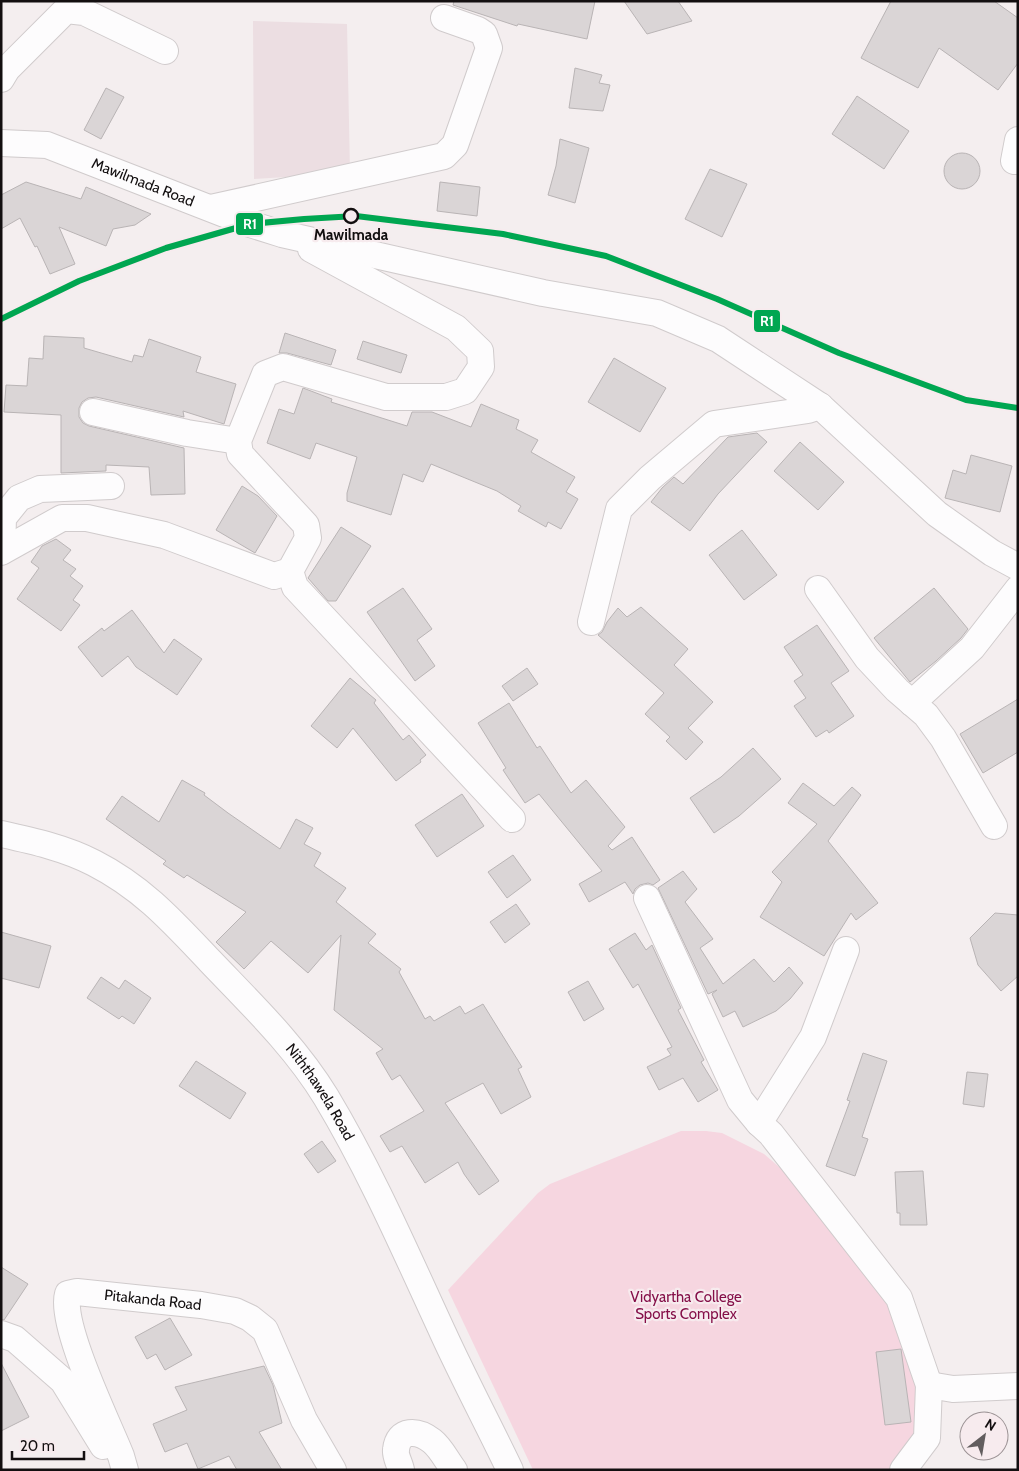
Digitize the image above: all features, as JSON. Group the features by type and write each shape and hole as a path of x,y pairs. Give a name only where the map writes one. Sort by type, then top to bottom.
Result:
{"street":[{"path":"1,79 7,69 66,10 84,12 165,51"},
{"path":"210,208 444,156 455,145 489,48 484,34 444,18"},
{"name":"Mawilmada Road","path":"1,143 47,145 250,224 282,234"},
{"path":"282,234 543,293 657,314 718,339 820,406 937,514 992,553 1018,567"},
{"path":"2,552 62,518 87,518 164,535 274,576 290,571 308,538 306,525 240,454 238,441 264,374 283,367 386,397 446,396 466,391 481,368 480,351 456,328 282,234"},
{"path":"591,622 620,509 650,478 714,424 808,410 820,406"},
{"path":"93,412 187,433 238,441"},
{"path":"2,552 3,518 19,498 40,488 112,486"},
{"path":"290,571 295,587 512,819"},
{"path":"818,589 867,658 926,715 943,738 994,826"},
{"path":"912,703 972,648 1018,589"},
{"name":"Niththawela Road","path":"1,834 59,848 93,862 128,882 156,906 276,1030 326,1096 386,1208 510,1470"},
{"path":"647,898 740,1100 770,1134 900,1298 929,1385 927,1438 903,1470"},
{"path":"760,1123 814,1037 846,950"},
{"name":"Pitakanda Road","path":"125,1470 121,1456 80,1360 67,1313 66,1303 68,1294 78,1292 201,1304 235,1311 250,1318 265,1330 304,1420 333,1470"},
{"path":"1,1334 14,1339 63,1381 118,1470"},
{"path":"929,1385 953,1389 1018,1386"},
{"path":"401,1470 396,1451 400,1440 406,1434 414,1432 434,1442 454,1470"}],"shaded area":[{"path":"253,21 347,24 350,173 254,179"}],"green space":[{"name":"Vidyartha College Sports Complex","path":"681,1131 722,1133 764,1154 799,1184 854,1247 901,1327 915,1377 920,1422 898,1470 533,1470 448,1290 538,1193 550,1184"}],"building":[{"path":"454,1 595,1 587,39 518,24 517,26 453,5"},
{"path":"624,1 678,1 692,21 647,34"},
{"path":"891,1 994,1 1018,18 1018,63 998,90 939,48 918,88 861,58"},
{"path":"575,68 602,75 599,83 610,85 603,111 569,108"},
{"path":"106,88 124,97 101,139 84,130"},
{"path":"857,96 909,131 884,169 832,134"},
{"path":"560,139 589,148 575,203 548,195 556,166"},
{"path":"962,153 974,159 980,171 974,183 962,189 950,183 944,171 950,159"},
{"path":"710,169 747,184 722,237 685,219"},
{"path":"26,182 81,199 86,187 151,214 135,225 113,229 106,246 59,227 75,264 50,274 37,246 35,247 20,218 1,229 1,195"},
{"path":"440,182 480,187 477,216 437,211"},
{"path":"285,333 336,350 331,365 287,353 279,353"},
{"path":"44,336 84,338 84,348 132,362 134,355 143,357 149,339 201,357 196,372 236,384 224,424 183,411 184,417 96,397 88,398 82,402 79,408 79,417 83,423 89,426 184,448 185,494 151,495 149,467 106,465 106,471 61,473 61,415 4,412 6,385 27,386 29,358 43,359"},
{"path":"363,341 407,355 401,373 357,359"},
{"path":"614,358 666,388 640,432 588,402"},
{"path":"303,388 332,399 331,402 407,426 412,412 432,412 471,427 481,404 519,420 516,429 538,440 531,452 575,477 566,492 578,499 561,529 548,522 546,527 518,511 521,506 497,491 431,464 423,482 403,474 391,515 347,501 347,493 357,457 316,443 310,459 267,443 279,409 294,414"},
{"path":"757,433 767,442 718,494 690,531 651,502 674,477 683,484 728,437"},
{"path":"800,442 844,482 818,510 774,471"},
{"path":"971,455 1012,466 1000,512 945,498 953,470 966,474"},
{"path":"242,486 258,496 277,516 255,553 216,530"},
{"path":"341,527 371,546 336,601 328,601 308,578"},
{"path":"742,530 777,575 744,600 709,555"},
{"path":"56,539 71,550 63,560 76,569 70,576 83,586 73,600 80,605 61,631 17,599 39,568 31,562 42,546"},
{"path":"403,588 432,629 417,640 435,666 415,681 367,612"},
{"path":"934,588 968,629 936,661 910,682 874,638"},
{"path":"641,607 688,649 674,665 713,702 688,728 703,742 686,760 666,741 670,737 645,714 664,693 598,635 618,608 627,617"},
{"path":"132,610 164,653 174,639 202,659 177,695 136,667 128,656 102,677 78,647 102,628 104,631"},
{"path":"817,625 849,671 831,683 854,716 829,733 827,730 816,737 794,706 806,698 794,681 803,675 784,647"},
{"path":"527,668 538,684 513,701 502,686"},
{"path":"350,678 376,700 374,703 403,740 409,735 426,755 420,760 421,762 396,781 353,728 337,748 311,726"},
{"path":"1018,699 1018,752 983,773 960,734"},
{"path":"509,703 537,748 540,746 571,793 586,780 625,827 608,846 612,850 632,837 660,880 653,885 648,883 640,885 633,894 625,882 589,902 579,884 602,871 539,794 525,803 503,770 506,768 478,723"},
{"path":"753,748 781,779 739,816 714,833 690,798 721,777"},
{"path":"182,780 205,793 204,795 228,813 280,849 296,819 313,828 304,844 321,853 314,866 346,888 336,902 376,934 368,943 401,969 399,972 425,1019 430,1016 434,1021 460,1006 465,1014 483,1004 522,1067 518,1069 531,1097 501,1114 483,1083 445,1103 499,1181 479,1195 458,1162 425,1183 402,1146 390,1152 380,1136 424,1111 400,1075 392,1080 376,1053 383,1049 334,1010 341,935 308,973 271,941 244,969 216,942 246,912 187,875 184,878 163,864 166,861 106,819 122,796 159,822"},
{"path":"803,783 834,806 852,787 861,795 828,841 878,903 856,920 851,913 824,956 760,917 782,882 772,872 817,824 788,803"},
{"path":"462,794 484,826 437,857 415,825"},
{"path":"513,855 531,880 507,898 488,872"},
{"path":"683,871 697,889 685,902 713,939 700,948 723,984 754,959 774,982 789,967 803,983 790,999 776,1011 743,1027 735,1011 723,1017 712,994 717,990 708,994 658,888"},
{"path":"516,904 530,924 505,943 490,922"},
{"path":"995,913 1018,915 1018,976 1001,991 978,965 970,938"},
{"path":"1,932 51,946 39,988 1,978"},
{"path":"635,933 646,950 652,945 681,1008 678,1010 704,1060 701,1062 718,1090 698,1102 683,1078 659,1090 647,1067 671,1055 667,1049 672,1047 638,984 633,988 609,949"},
{"path":"101,977 119,989 125,980 151,998 134,1024 122,1016 119,1019 87,998"},
{"path":"588,981 604,1009 584,1021 568,992"},
{"path":"863,1053 887,1061 862,1137 868,1139 855,1176 826,1166 850,1101 847,1100"},
{"path":"196,1061 246,1093 230,1119 179,1086"},
{"path":"967,1072 988,1074 984,1107 963,1104"},
{"path":"322,1141 336,1161 318,1173 304,1154"},
{"path":"923,1171 927,1225 900,1225 900,1213 897,1213 895,1172"},
{"path":"1,1267 28,1284 4,1320 1,1319"},
{"path":"170,1318 192,1355 165,1370 156,1354 147,1359 135,1337"},
{"path":"901,1349 911,1422 885,1425 876,1352"},
{"path":"1,1363 29,1417 1,1431"},
{"path":"264,1366 273,1385 282,1423 259,1432 282,1470 237,1470 229,1456 198,1469 187,1443 165,1452 153,1424 187,1410 175,1387"}],"transit line":[{"name":"R1","path":"1,319 79,281 166,248 250,224 356,216 503,234 606,256 717,299 839,353 966,400 1018,408"}],"place":[{"name":"Mawilmada","path":"351,216"}]}
